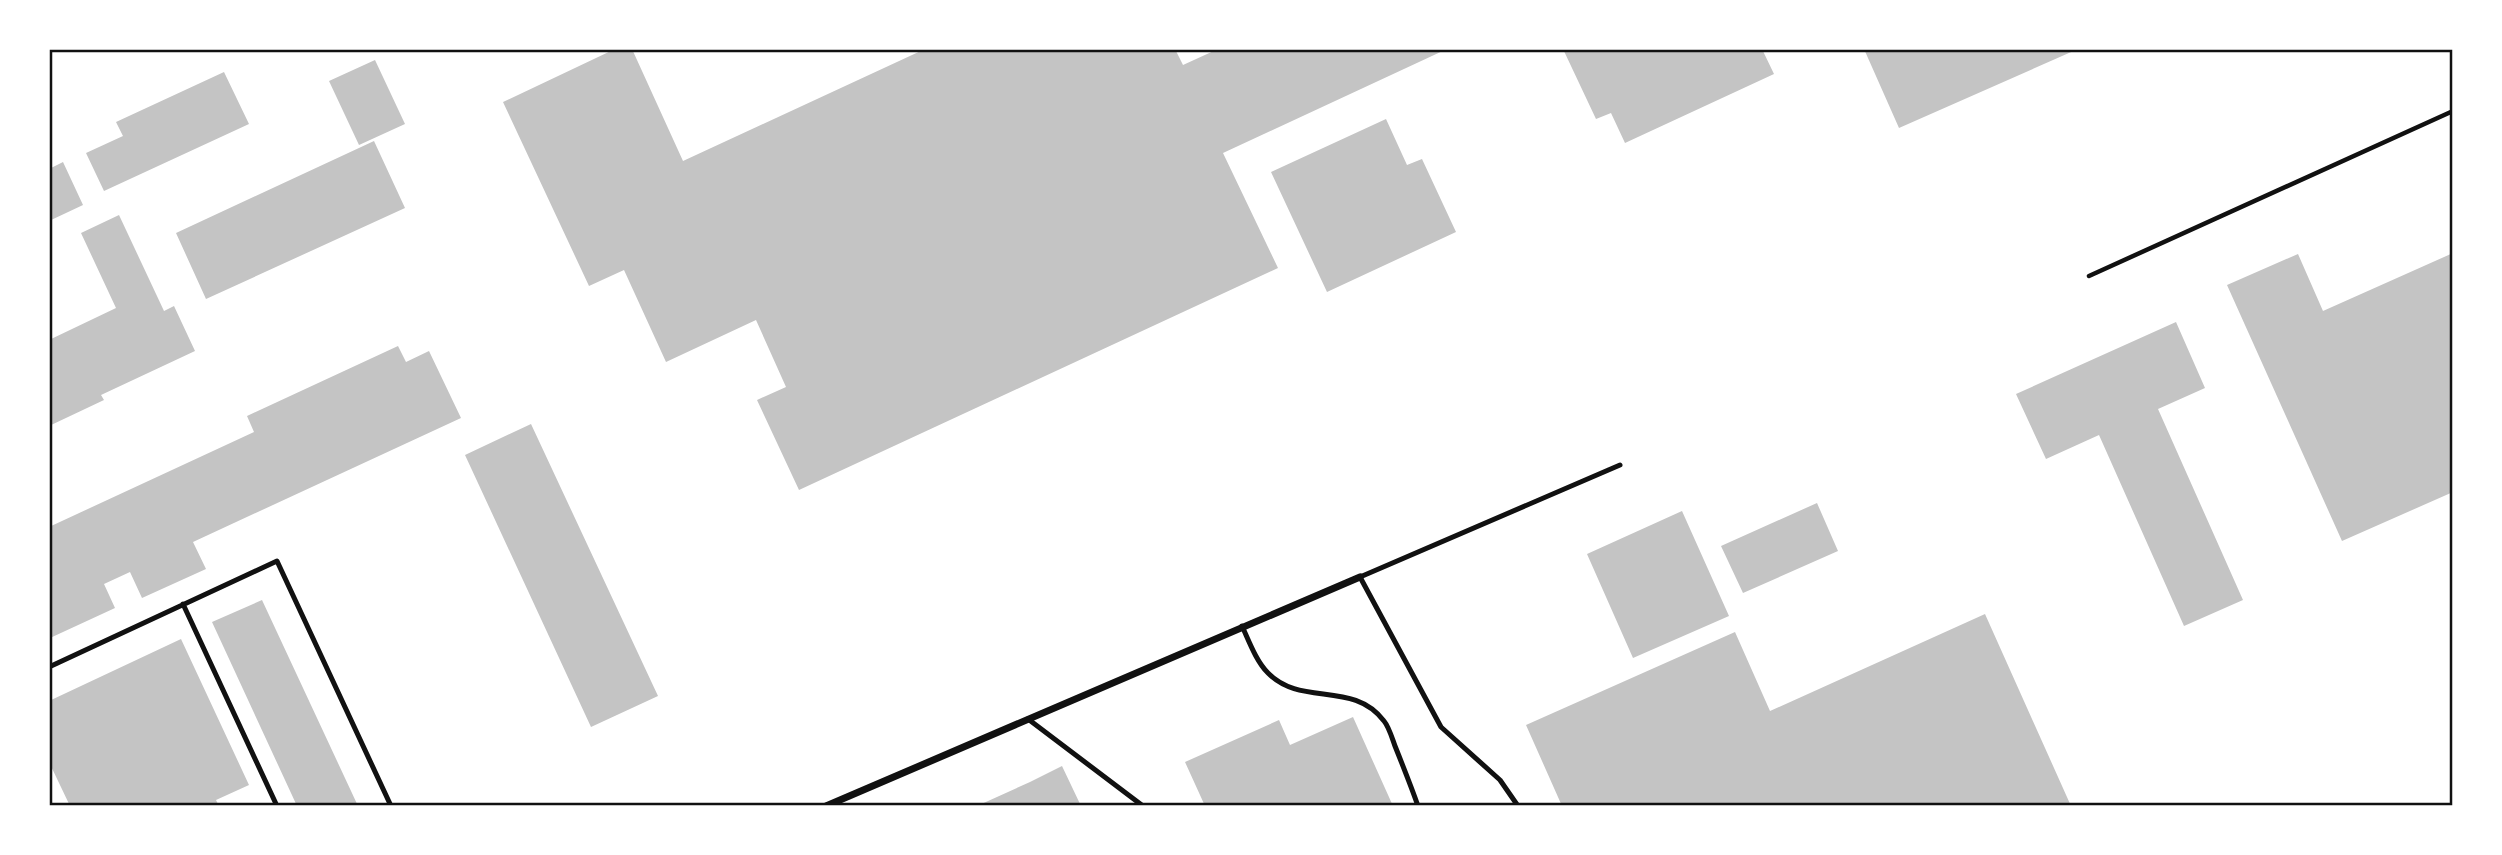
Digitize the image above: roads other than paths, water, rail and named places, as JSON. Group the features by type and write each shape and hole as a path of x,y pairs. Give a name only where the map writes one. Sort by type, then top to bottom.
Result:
{"street":[{"path":"826,806 1360,577"}],"lane":[{"path":"1518,806 1500,780 1441,727 1360,577 1620,465"},
{"path":"49,667 277,561 391,806"},
{"path":"183,604 277,806"},
{"path":"1242,626 1258,660 1267,673 1281,684 1305,692 1344,695 1366,704 1385,722 1419,806"},
{"path":"1028,719 1143,806"}]}
